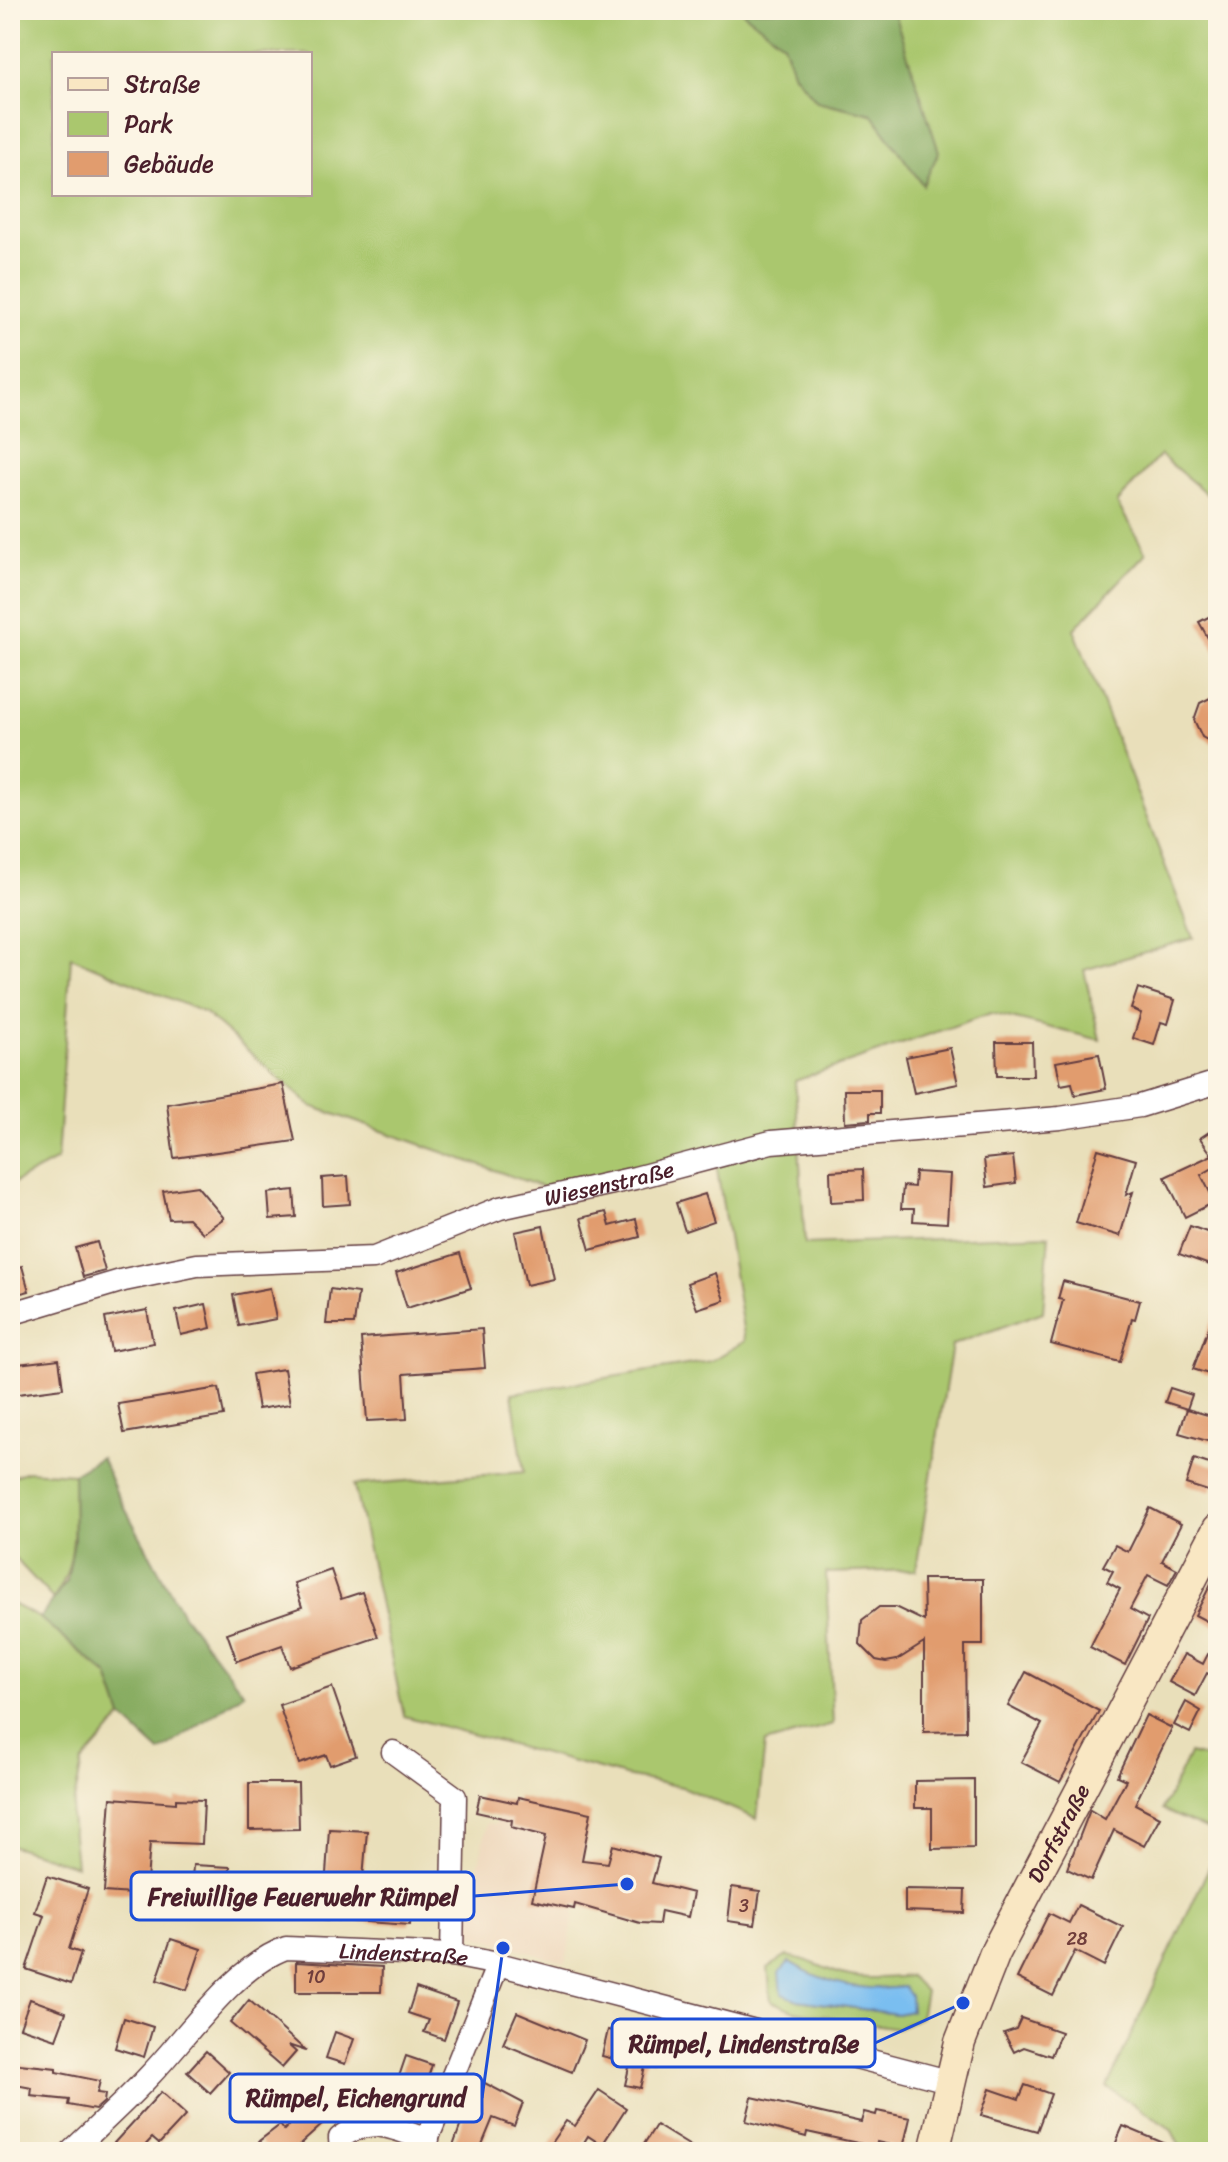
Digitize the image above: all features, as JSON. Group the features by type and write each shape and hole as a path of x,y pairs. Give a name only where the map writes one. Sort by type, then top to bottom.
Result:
{"street":[{"name":"Wiesenstraße","path":"10,1314 124,1280 197,1265 374,1258 500,1208 649,1175 771,1142 1060,1118 1140,1106 1218,1082"},
{"name":"Dorfstraße","path":"934,2152 948,2081 972,2006 995,1953 1218,1529"},
{"path":"393,1752 455,1797 452,1955"},
{"name":"Lindenstraße","path":"71,2152 265,1956 286,1948 452,1955 498,1964 948,2081"},
{"path":"341,2152 340,2138 357,2125 379,2125 425,2146 498,1964"}],"shaded area":[{"path":"480,1795 516,1803 518,1797 591,1813 566,1963 470,1934 467,1925 487,1823 495,1824 497,1817 476,1812"}],"green space":[{"path":"10,10 740,10 783,43 794,74 817,101 872,114 923,185 892,10 1218,10 1218,503 1160,455 1117,503 1146,553 1074,629 1193,938 1084,970 1100,1040 991,1013 795,1081 805,1244 1049,1235 1043,1312 952,1345 916,1570 826,1573 833,1724 765,1743 757,1819 682,1787 625,1776 404,1716 354,1485 524,1472 512,1393 711,1361 745,1341 715,1157 548,1189 311,1106 205,1013 71,957 57,1160 10,1185"},
{"path":"740,10 893,10 939,152 923,185 872,114 817,101 794,74 783,43"},
{"path":"101,1457 116,1492 183,1615 244,1693 160,1752 122,1717 108,1675 40,1618 67,1581 74,1540 73,1474"},
{"path":"27,1471 73,1474 71,1555 68,1571 53,1599 10,1553 10,1478"},
{"path":"10,1603 40,1618 108,1676 122,1717 82,1763 71,1815 76,1866 10,1845"},
{"path":"1189,1754 1218,1761 1218,1834 1162,1810"},
{"path":"1218,1848 1218,2152 1183,2152 1171,2129 1107,2087"},
{"path":"787,1956 853,1977 910,1976 925,1991 920,2017 897,2028 795,2011 771,2001 768,1968","holes":["790,1962 817,1976 845,1985 904,1987 911,2011 897,2014 798,2000"]}],"water":[{"path":"789,1962 845,1985 904,1987 910,1996 911,2011 897,2014 798,2000 782,1994 780,1972"}],"building":[{"path":"1218,612 1218,656 1199,622"},
{"path":"1218,694 1218,746 1202,737 1194,720 1200,703"},
{"path":"1138,988 1175,1000 1168,1024 1161,1022 1154,1045 1133,1038 1141,1013 1131,1009"},
{"path":"996,1042 1032,1042 1033,1076 997,1076"},
{"path":"950,1048 958,1084 914,1093 906,1057"},
{"path":"1099,1054 1106,1089 1075,1095 1072,1083 1061,1085 1056,1062"},
{"path":"283,1084 295,1141 174,1158 167,1104"},
{"path":"844,1090 880,1090 880,1113 870,1113 870,1120 845,1122"},
{"path":"1218,1126 1218,1165 1201,1175 1215,1202 1185,1217 1165,1177 1212,1155 1200,1138"},
{"path":"1098,1149 1136,1160 1126,1195 1133,1192 1120,1236 1076,1223"},
{"path":"1013,1156 1016,1183 987,1187 984,1159"},
{"path":"863,1169 864,1200 831,1202 830,1171"},
{"path":"915,1172 950,1174 947,1223 913,1221 914,1209 901,1209 903,1186 914,1187"},
{"path":"348,1176 350,1204 323,1206 322,1178"},
{"path":"197,1186 224,1218 203,1233 188,1218 169,1219 163,1191"},
{"path":"294,1190 296,1217 270,1219 268,1193"},
{"path":"705,1194 714,1221 685,1231 676,1203"},
{"path":"606,1212 610,1226 636,1219 640,1237 590,1250 581,1218"},
{"path":"543,1226 554,1279 526,1285 515,1232"},
{"path":"1190,1226 1218,1236 1218,1268 1179,1254"},
{"path":"97,1242 105,1271 83,1277 75,1248"},
{"path":"460,1253 471,1288 407,1308 396,1273"},
{"path":"22,1266 29,1291 10,1296 10,1269"},
{"path":"715,1273 724,1300 697,1309 687,1283"},
{"path":"1063,1281 1140,1301 1120,1362 1051,1344 1063,1300 1058,1299"},
{"path":"270,1288 276,1319 239,1326 233,1295"},
{"path":"330,1289 358,1293 354,1324 326,1324"},
{"path":"206,1304 211,1328 181,1335 176,1311"},
{"path":"147,1310 153,1343 111,1351 105,1318"},
{"path":"1214,1314 1218,1315 1218,1377 1193,1369"},
{"path":"482,1329 485,1368 404,1374 407,1419 367,1421 361,1338"},
{"path":"59,1359 63,1388 10,1395 10,1365"},
{"path":"284,1369 290,1404 258,1409 252,1374"},
{"path":"219,1388 224,1416 124,1433 118,1404"},
{"path":"1170,1388 1192,1395 1187,1409 1165,1402"},
{"path":"1187,1409 1218,1418 1211,1442 1179,1433"},
{"path":"1194,1459 1218,1467 1211,1492 1186,1484"},
{"path":"1150,1508 1181,1524 1162,1561 1177,1569 1168,1585 1148,1575 1130,1609 1148,1619 1125,1665 1090,1647 1120,1589 1107,1582 1113,1571 1103,1566 1115,1545 1128,1552"},
{"path":"331,1570 341,1599 362,1592 378,1637 290,1667 282,1645 237,1661 227,1633 302,1607 294,1583"},
{"path":"1218,1570 1218,1627 1195,1615"},
{"path":"923,1579 983,1579 983,1645 965,1645 966,1731 924,1732 924,1643 897,1660 886,1662 876,1660 860,1644 862,1620 879,1607 895,1607 924,1621"},
{"path":"1184,1654 1203,1664 1208,1654 1218,1659 1218,1679 1207,1673 1195,1696 1169,1682"},
{"path":"1026,1672 1099,1711 1060,1782 1021,1762 1042,1724 1008,1706"},
{"path":"332,1687 356,1756 330,1765 326,1755 299,1764 279,1705"},
{"path":"1186,1702 1201,1711 1190,1733 1174,1725"},
{"path":"1146,1715 1172,1728 1135,1804 1160,1817 1144,1846 1114,1830 1091,1880 1067,1869 1090,1810 1105,1819 1126,1780 1117,1776"},
{"path":"974,1780 974,1848 932,1849 932,1808 915,1808 915,1781"},
{"path":"249,1783 298,1783 299,1829 249,1830"},
{"path":"480,1795 517,1803 518,1797 591,1813 582,1860 608,1863 613,1845 659,1858 652,1883 693,1893 688,1917 661,1911 659,1924 640,1923 575,1904 574,1909 532,1900 546,1836 511,1827 512,1820 476,1812"},
{"path":"111,1798 176,1803 176,1799 204,1800 202,1844 150,1842 146,1895 104,1892"},
{"path":"329,1829 367,1831 363,1878 413,1882 410,1925 323,1919"},
{"path":"193,1865 230,1867 229,1896 191,1894"},
{"path":"47,1876 88,1889 69,1949 81,1953 71,1984 26,1969 44,1915 35,1912"},
{"path":"732,1887 760,1891 755,1925 728,1921"},
{"path":"905,1889 965,1890 964,1913 905,1911"},
{"path":"1078,1905 1123,1927 1104,1966 1075,1951 1053,1996 1017,1978 1049,1913 1069,1923"},
{"path":"171,1939 201,1949 187,1990 157,1980"},
{"path":"296,1962 382,1967 381,1992 296,1992"},
{"path":"416,1988 457,2002 444,2039 424,2032 429,2020 408,2013"},
{"path":"30,1999 66,2012 56,2039 20,2027"},
{"path":"249,2000 306,2051 288,2045 296,2052 282,2068 230,2023"},
{"path":"517,2012 585,2040 572,2072 503,2044"},
{"path":"124,2018 153,2027 144,2057 115,2048"},
{"path":"1021,2018 1061,2032 1051,2056 1024,2047 1014,2052 1004,2033 1016,2029"},
{"path":"608,2030 658,2040 653,2061 647,2059 640,2088 625,2085 630,2063 602,2056"},
{"path":"335,2032 354,2039 345,2064 326,2058"},
{"path":"206,2051 229,2072 210,2093 187,2072"},
{"path":"406,2056 432,2065 417,2112 390,2103"},
{"path":"10,2063 56,2068 56,2072 100,2081 97,2093 105,2094 104,2102 95,2110 68,2105 69,2100 31,2096 32,2088 10,2084"},
{"path":"477,2079 523,2103 514,2126 493,2118 479,2152 451,2152"},
{"path":"330,2084 351,2102 292,2152 268,2152 259,2141 280,2125 284,2130"},
{"path":"1025,2085 1051,2094 1037,2131 981,2115 990,2089 1019,2099"},
{"path":"599,2090 626,2108 602,2145 588,2136 578,2152 545,2152 566,2121 575,2126"},
{"path":"161,2092 186,2115 159,2144 152,2138 139,2152 124,2152 114,2143"},
{"path":"752,2097 861,2122 864,2112 876,2115 877,2111 910,2118 903,2148 877,2142 876,2147 807,2132 806,2137 746,2121"},
{"path":"656,2125 700,2152 639,2152"},
{"path":"1123,2126 1185,2152 1112,2152"}],"place":[{"name":"Freiwillige Feuerwehr Rümpel","path":"627,1884"},
{"name":"Rümpel, Eichengrund","path":"503,1948"},
{"name":"Rümpel, Lindenstraße","path":"963,2003"}]}
